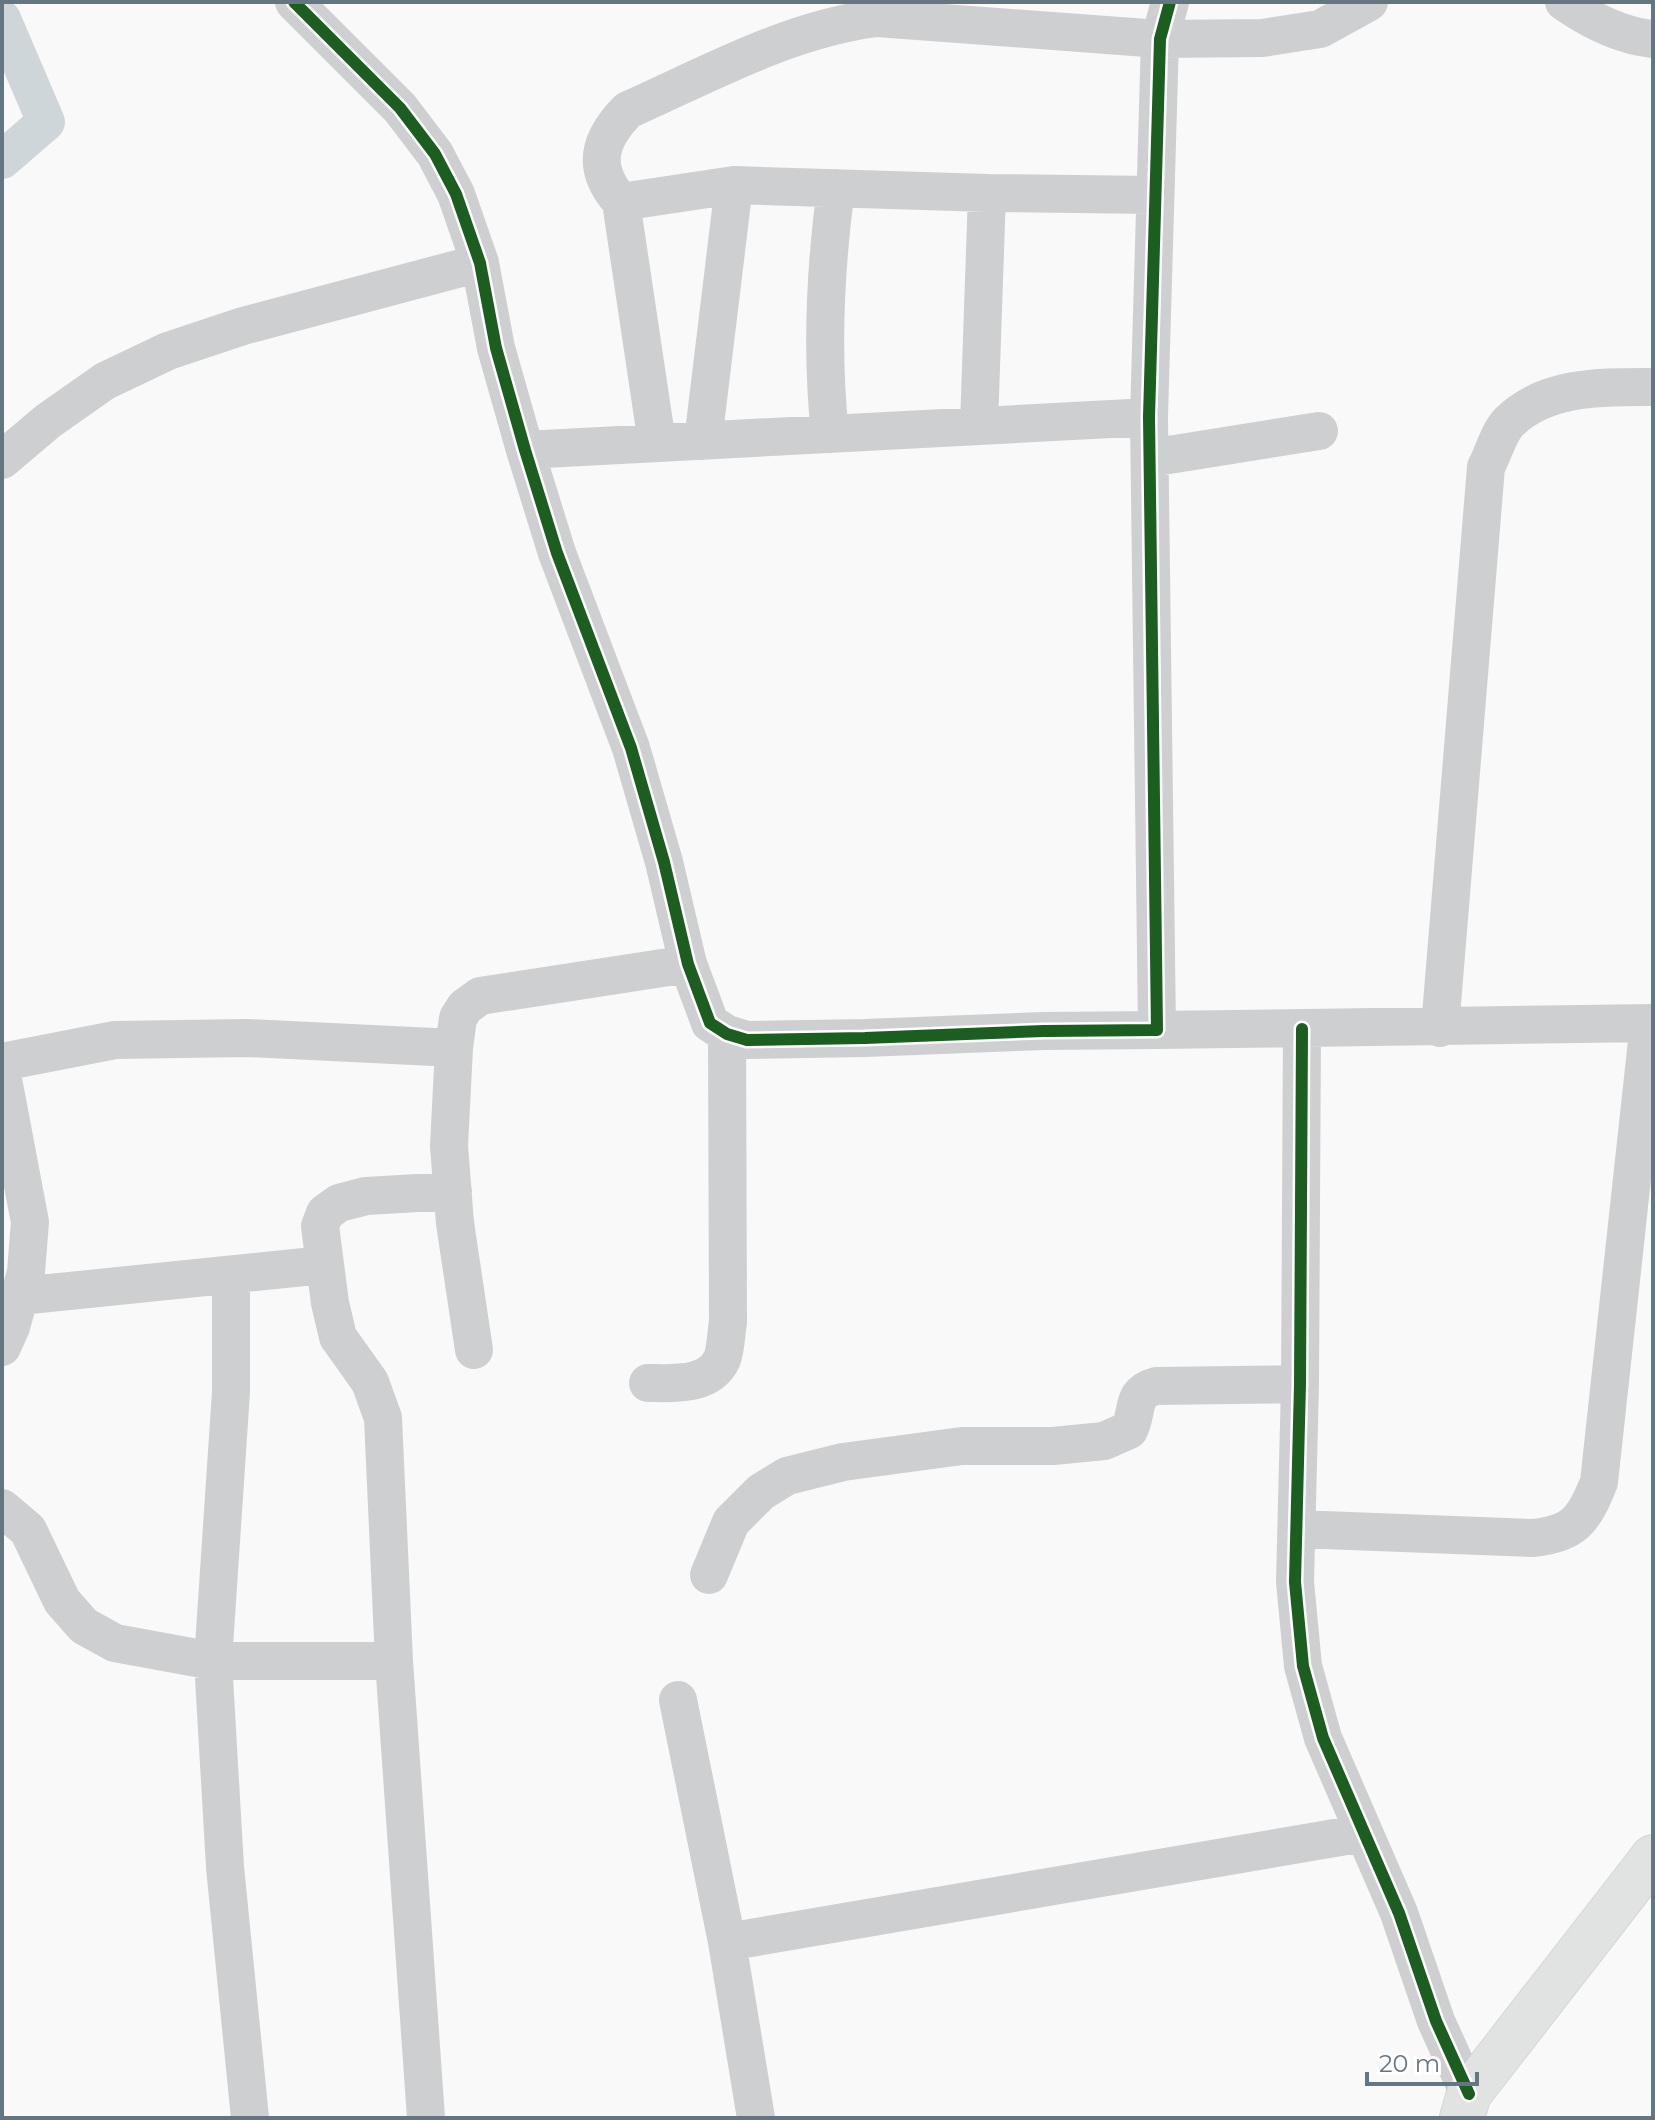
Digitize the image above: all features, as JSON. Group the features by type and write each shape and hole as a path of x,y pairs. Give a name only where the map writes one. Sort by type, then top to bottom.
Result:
{"main road":[{"path":"1465,2106 1653,1857"}],"street":[{"path":"294,2 400,108 435,154 456,194 480,263 496,348 525,450 557,553 631,748 664,862 688,964 710,1023 727,1034 747,1040 1044,1031 1651,1023 1599,1482 1589,1507 1576,1525 1556,1536 1533,1538 1297,1529"},
{"path":"1157,1030 1149,417 1160,39 1170,2"},
{"path":"657,443 621,202 606,185 601,160 610,128 628,110 778,43 837,23 877,18 1160,39 1262,38 1320,29 1369,2"},
{"path":"1564,2 1586,17 1637,37 1653,39"},
{"path":"621,202 734,185 1155,195"},
{"path":"703,441 734,185"},
{"path":"830,434 824,382 824,322 827,254 836,188"},
{"path":"979,426 987,193"},
{"path":"2,460 48,421 105,381 168,351 243,326 480,263"},
{"path":"1440,1028 1486,467 1507,423 1544,398 1601,387 1653,387"},
{"path":"525,450 1149,417"},
{"path":"1150,458 1319,431"},
{"path":"474,1350 455,1223 449,1146 458,1018 465,1007 480,996 688,964"},
{"path":"1302,1029 1300,1384 1295,1582 1303,1666 1323,1738 1399,1913 1465,2106"},
{"path":"648,1383 684,1383 708,1376 722,1360 728,1322 727,1034"},
{"path":"2,1062 115,1040 247,1038 454,1048"},
{"path":"2,1074 30,1222 26,1272 11,1327 2,1347"},
{"path":"426,2118 394,1661 383,1418 370,1382 338,1337 320,1226 325,1213 339,1203 366,1196 453,1191"},
{"path":"20,1296 324,1265"},
{"path":"231,1276 231,1392 213,1661 225,1867 250,2118"},
{"path":"709,1575 731,1522 761,1492 787,1476 843,1462 962,1446 1053,1446 1104,1441 1129,1430 1138,1396 1144,1389 1156,1386 1300,1384"},
{"path":"2,1508 28,1530 62,1601 84,1626 115,1643 213,1661 394,1661"},
{"path":"678,1700 727,1942 756,2118"},
{"path":"727,1942 1364,1833"}],"waterway":[{"path":"2,19 46,122 2,160"}],"cycle path":[{"path":"294,2 400,108 435,154 456,194 480,263 496,348 525,450 557,553 631,748 664,862 688,964 710,1023 727,1034 747,1040 1157,1030 1149,417 1160,39 1170,2"},
{"path":"1302,1029 1300,1384 1295,1582 1303,1666 1323,1738 1399,1913 1436,2021 1469,2094"}]}
